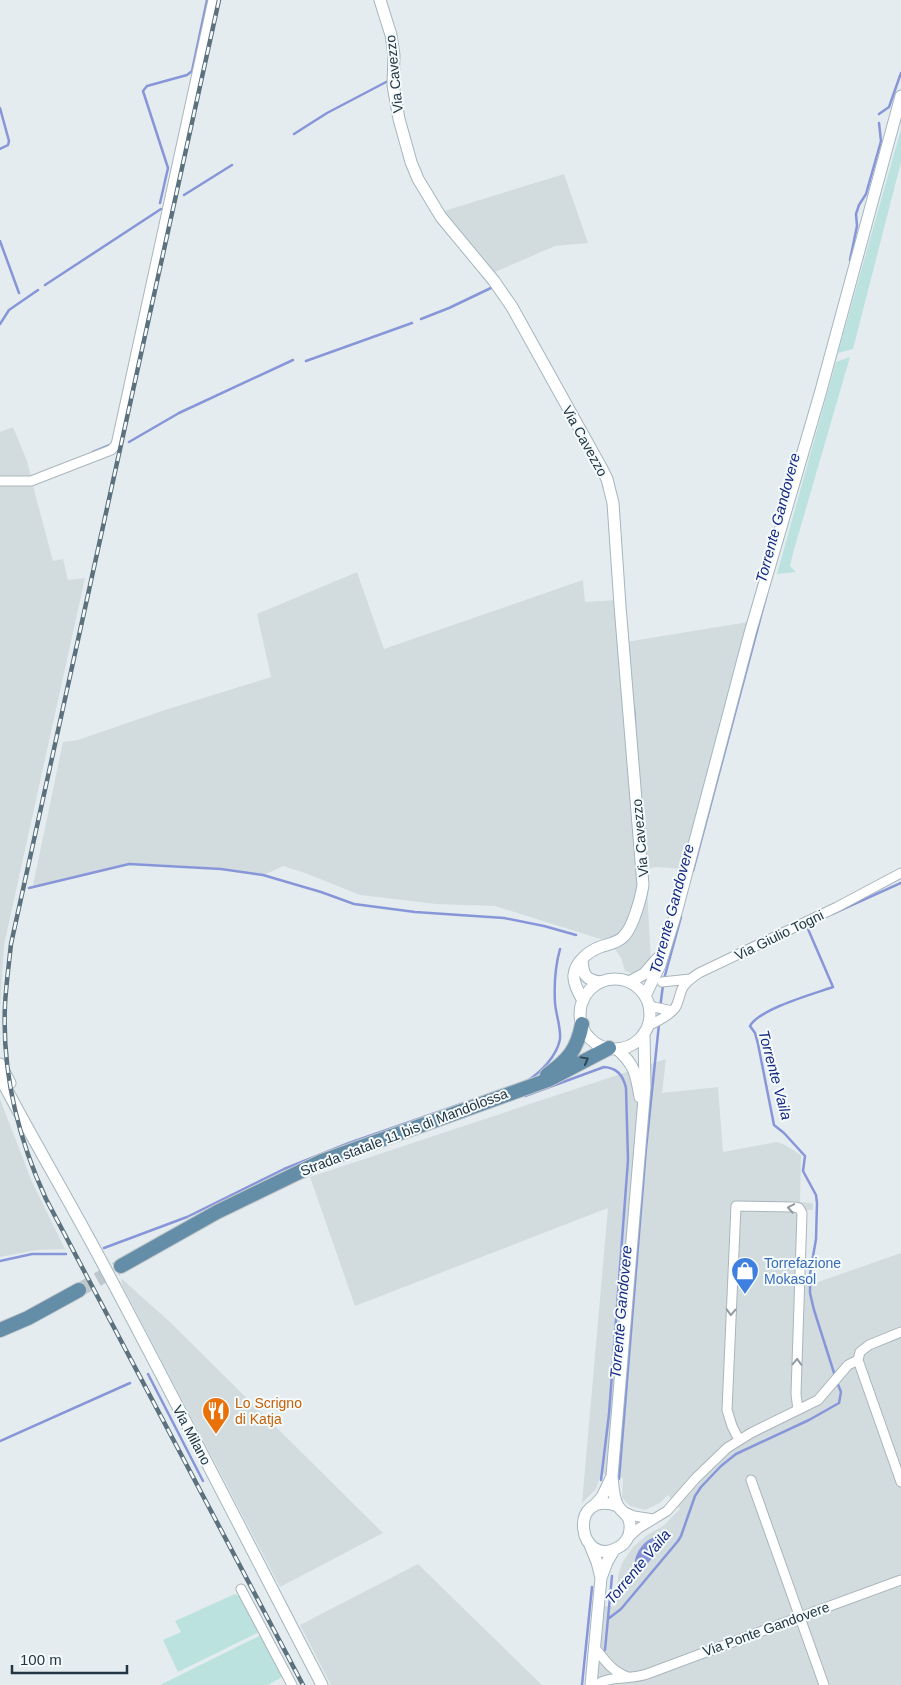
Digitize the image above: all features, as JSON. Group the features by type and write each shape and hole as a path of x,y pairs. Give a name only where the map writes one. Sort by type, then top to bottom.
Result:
{"main road":[{"name":"Via Cavezzo","path":"380,0 391,35 394,55 394,85 399,120 414,170 426,194 441,217 494,281 512,307 602,469 613,503 643,885 625,936 618,942 597,948 582,959"},
{"path":"601,1578 597,1562 585,1538 583,1521 587,1513 602,1497 612,1476 645,1087 650,1019 649,1003 681,895 750,633 820,394 901,96"},
{"path":"629,982 648,970 664,948"},
{"path":"582,959 585,976 590,981 601,982 614,979 629,982 638,988 649,1003"},
{"path":"582,959 576,967 574,976 583,1000"},
{"path":"601,982 592,988 583,1000 580,1016 590,1039 597,1044 613,1048 628,1047 648,1027"},
{"name":"Strada statale 11 bis di Mandolossa","path":"529,1086 554,1070 573,1052 579,1040 582,1024"},
{"path":"613,1048 628,1059 633,1066 642,1111"},
{"name":"Strada statale 11 bis di Mandolossa","path":"121,1266 232,1204 322,1161 548,1080 613,1048"},
{"name":"Via Milano","path":"0,1064 45,1149 60,1185"},
{"name":"Via Milano","path":"0,1077 60,1185 322,1685"},
{"path":"0,1330 28,1318 79,1290"},
{"path":"591,1685 596,1648 601,1578 606,1562 614,1550 628,1538 630,1529 630,1520 622,1509 612,1476"},
{"path":"593,1507 610,1503 622,1509"},
{"path":"590,1545 606,1551 614,1550"}],"street":[{"path":"0,480 31,481 111,450 116,445 213,0"},
{"name":"Via Giulio Togni","path":"667,982 690,979 901,873"},
{"path":"648,1027 664,1018 677,1006 682,988 690,979"},
{"path":"649,1003 672,1011"},
{"path":"739,1440 727,1410 736,1206 794,1207 799,1208 802,1213 796,1394 798,1410"},
{"path":"901,1332 869,1344 860,1352 858,1360 901,1482"},
{"path":"628,1538 639,1528 667,1511 727,1448 818,1400 848,1365 858,1360"},
{"path":"751,1480 824,1685"},
{"path":"622,1509 634,1516 653,1519"},
{"name":"Via Ponte Gandovere","path":"596,1685 604,1681 644,1676 799,1616 901,1580"},
{"path":"241,1589 292,1685"},
{"path":"596,1648 607,1664 619,1674 631,1678"}],"shaded area":[{"path":"564,174 588,243 555,246 495,272 444,211"},
{"path":"13,427 31,476 4,476 0,478 0,432"},
{"path":"7,483 33,486 53,561 63,559 68,580 85,578 4,945 0,1008 0,485"},
{"path":"357,572 384,649 583,580 585,602 616,600 620,643 748,622 685,869 656,867 646,869 651,963 636,975 625,971 621,958 610,942 495,906 436,904 360,895 283,866 264,875 221,868 128,863 33,885 63,742 78,740 165,710 271,677 257,614"},
{"path":"666,1059 662,1093 718,1087 723,1152 776,1142 801,1155 800,1202 813,1203 813,1210 805,1210 803,1278 818,1282 901,1253 901,1685 592,1685 601,1606 616,1606 618,1576 622,1563 633,1547 647,1535 663,1526 680,1509 668,1495 660,1503 645,1510 630,1506 622,1498 623,1478 601,1474 596,1489 582,1503 608,1208 355,1306 310,1177"},
{"path":"0,1099 32,1182 65,1249 37,1250 0,1257"},
{"path":"121,1278 172,1324 383,1533 280,1587 122,1285"},
{"path":"418,1564 542,1685 331,1685 300,1625"}],"green space":[{"path":"901,129 901,162 853,349 838,353"},
{"path":"850,357 793,553 790,566 796,572 777,574 836,362"},
{"path":"235,1594 241,1597 259,1632 178,1672 163,1640 181,1632 175,1621"},
{"path":"261,1635 282,1677 268,1685 160,1685"}],"water":[{"path":"658,1536 663,1544 662,1546 637,1574 635,1563 638,1551 647,1541"}],"waterway":[{"path":"160,203 168,168 143,91 147,86 187,75 192,71 207,0"},
{"path":"399,67 399,89"},
{"path":"879,114 889,107 901,73"},
{"path":"294,134 327,113 388,81"},
{"path":"0,108 9,141 8,145 0,149"},
{"path":"850,260 857,226 856,214 866,194 881,141 879,123"},
{"path":"184,195 232,165"},
{"path":"45,285 161,209"},
{"path":"0,241 19,293"},
{"path":"421,319 493,287"},
{"path":"0,324 9,310 38,290"},
{"path":"306,361 412,323"},
{"path":"129,442 179,413 293,360"},
{"path":"93,452 110,445"},
{"name":"Torrente Gandovere","path":"693,871 767,593"},
{"path":"634,709 635,723"},
{"path":"29,888 129,864 221,869 263,875 354,904 415,912 504,918 576,935"},
{"name":"Torrente Vaila","path":"832,914 901,883"},
{"name":"Torrente Gandovere","path":"664,979 681,917"},
{"name":"Torrente Vaila","path":"811,924 808,929 833,987 775,1008 755,1020 750,1026 755,1033 758,1044 774,1125 805,1156 803,1171 816,1195 816,1239 810,1274 810,1293 835,1376"},
{"path":"527,1081 548,1063 556,1051 560,1039 555,1003 556,969 560,949"},
{"name":"Torrente Gandovere","path":"659,1016 663,985"},
{"name":"Torrente Gandovere","path":"619,1479 646,1148 659,1024"},
{"path":"525,1096 604,1067 619,1073 626,1088 628,1160 609,1414 601,1480"},
{"path":"104,1248 187,1217 284,1169 349,1143 467,1102"},
{"path":"0,1261 32,1254 66,1254"},
{"path":"148,1374 203,1481"},
{"name":"Torrente Vaila","path":"608,1619 621,1609 678,1541 695,1496 721,1466 736,1454 809,1420 839,1403 841,1392 837,1382"},
{"path":"0,1441 130,1383"},
{"name":"Torrente Gandovere","path":"605,1650 612,1576"},
{"path":"582,1685 592,1587"}],"tunnel":[{"path":"79,1290 121,1266"}],"railway":[{"path":"219,0 11,944 5,997 6,1055 9,1080 20,1128 27,1152 46,1199 303,1685"}],"place":[{"name":"Torrefazione Mokasol","path":"745,1295"},
{"name":"Lo Scrigno di Katja","path":"216,1435"}]}
